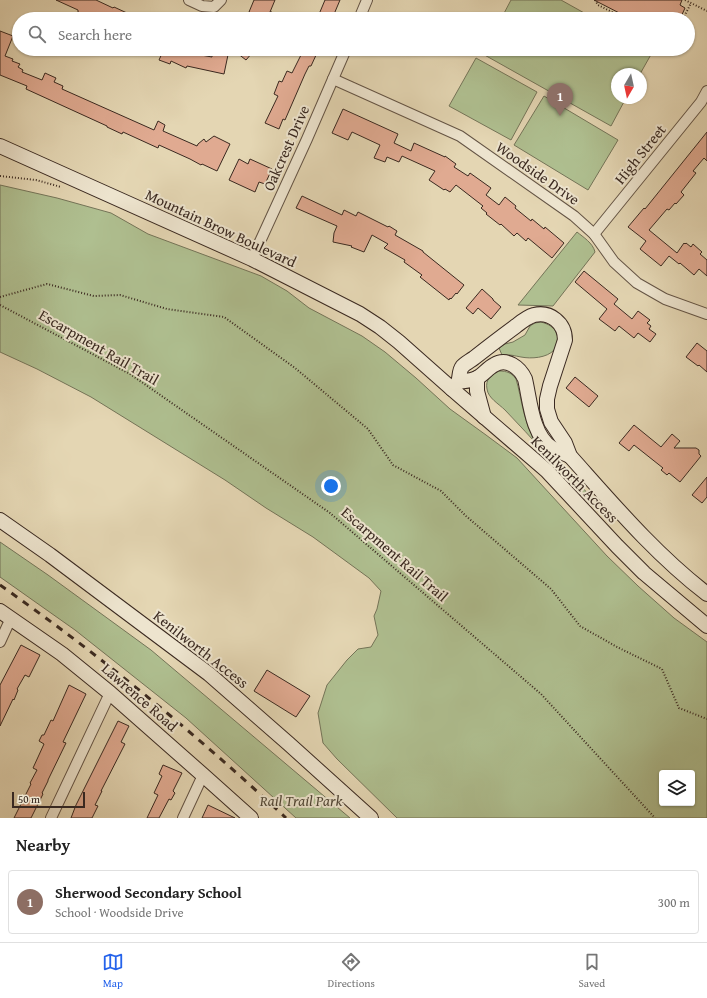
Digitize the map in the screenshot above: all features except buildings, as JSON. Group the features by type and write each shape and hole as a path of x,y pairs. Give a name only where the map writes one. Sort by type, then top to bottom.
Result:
{"main road":[{"name":"Mountain Brow Boulevard","path":"0,146 252,259 360,314 380,326 417,358"},
{"path":"455,386 462,367 496,340 528,318 535,315 544,315 555,319 563,329 565,340 547,399 547,408 551,422 565,443 570,456 628,521 695,585 707,594"},
{"name":"Kenilworth Access","path":"417,358 455,386 484,417 547,471 644,573 707,626"},
{"path":"455,386 477,378 495,364 509,363 517,368 525,379 534,421 539,433 545,442 552,448 570,456"},
{"path":"477,378 477,391 484,417"},
{"name":"Kenilworth Access","path":"0,520 50,555 209,674 371,818"},
{"name":"Lawrence Road","path":"6,615 62,654 110,693 251,818"}],"street":[{"path":"189,0 202,6 214,7 221,0"},
{"path":"362,12 367,0"},
{"name":"Oakcrest Drive","path":"252,259 343,56"},
{"name":"Woodside Drive","path":"333,79 460,136 574,216 594,234 614,262 637,283 665,299 707,314"},
{"name":"High Street","path":"594,234 704,104 707,91"},
{"path":"0,642 6,615"},
{"path":"50,818 110,693"},
{"path":"183,818 203,774"}],"path":[{"path":"595,0 598,5 612,12"},
{"path":"685,0 707,11"},
{"path":"686,12 691,3"},
{"path":"0,297 46,284 94,296 120,295 167,309 224,317 296,368 368,429 393,465 441,491 466,516 551,589 580,626 617,647 662,669 679,708 707,719"},
{"name":"Escarpment Rail Trail","path":"0,305 130,374 330,513 541,694 655,818"}],"green space":[{"path":"511,0 561,0 582,12 505,12"},
{"path":"486,56 650,56 643,68 611,68 611,104 623,104 611,126"},
{"path":"476,58 537,92 511,140 449,106"},
{"path":"544,96 618,140 588,190 514,145"},
{"path":"0,185 57,198 111,213 148,234 261,276 287,291 309,308 362,336 385,352 450,409 517,458 607,556 674,618 707,642 707,818 397,818 337,759 323,743 318,713 327,685 358,649 371,647 378,635 374,616 381,591 369,578 313,537 266,508 225,480 91,397 0,352"},
{"path":"577,232 590,243 595,252 553,306 518,305"},
{"path":"541,322 553,328 557,335 557,345 551,353 534,358 502,355 499,348 525,335 530,326"},
{"path":"499,371 509,373 516,379 527,424 537,443 570,473 588,494 584,496 505,410 489,395 487,386 488,380 493,374"},
{"name":"Rail Trail Park","path":"0,542 151,650 350,818 296,818 186,718 75,630 0,577"}],"railway":[{"path":"0,585 75,640 183,726 286,818"}],"place":[{"name":"Sherwood Secondary School","path":"560,116"}]}
